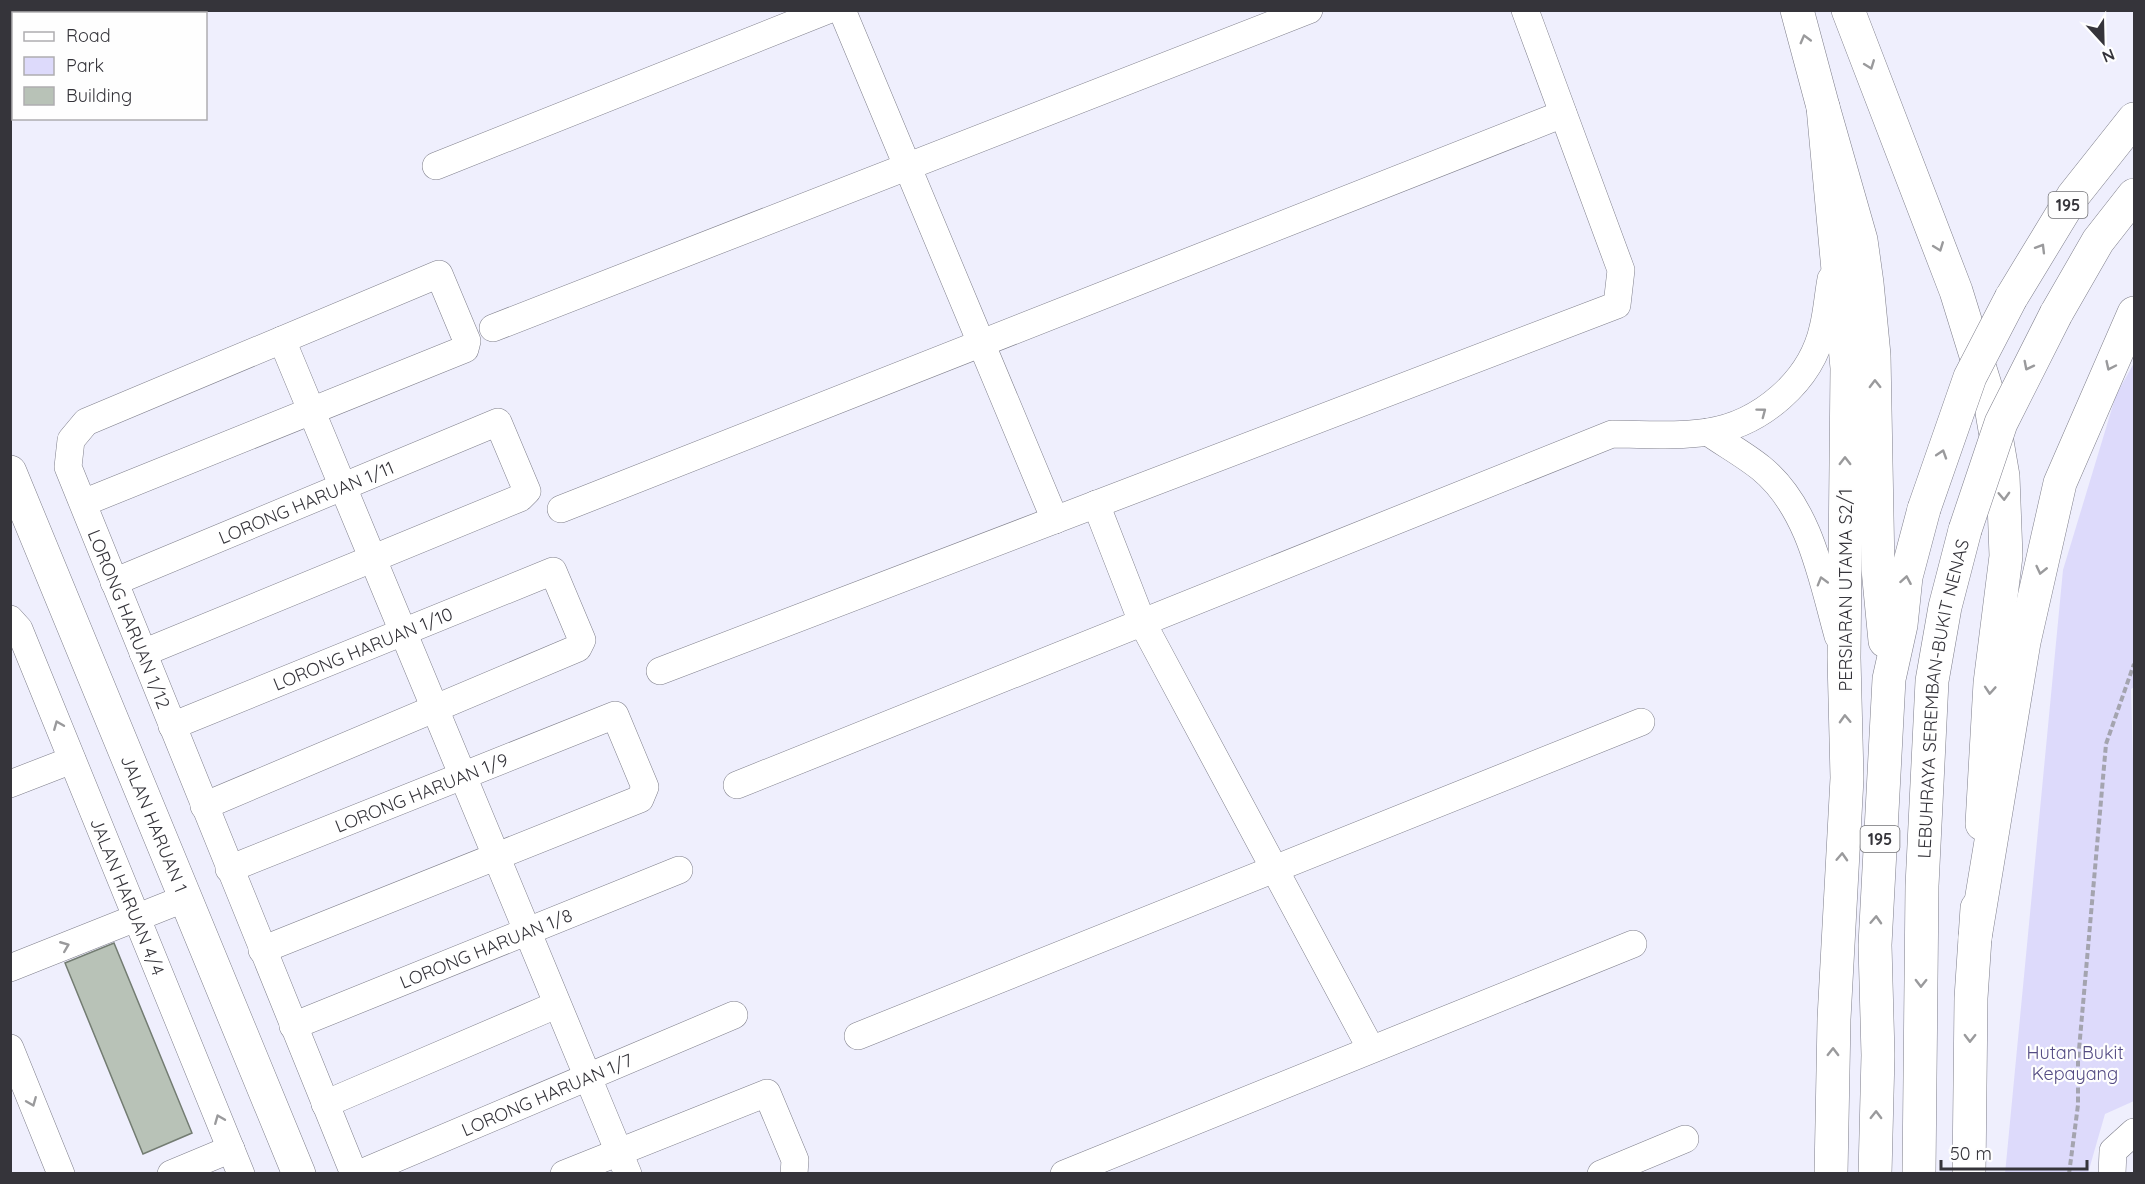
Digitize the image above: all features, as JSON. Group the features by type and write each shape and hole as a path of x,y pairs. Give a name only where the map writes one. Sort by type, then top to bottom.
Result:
{"main road":[{"name":"PERSIARAN UTAMA S2/1","path":"1797,10 1824,107 1847,368 1844,658 1847,778 1834,1019 1831,1173"},
{"path":"1848,10 1956,291 1990,401 2003,476 2006,556 1990,683 1971,998 1969,1173"},
{"path":"1824,107 1861,240 1867,283 1874,355 1878,568 1889,679"},
{"name":"195","path":"1875,1173 1878,1055 1875,945 1889,679 1901,625 1906,577 1924,509 1970,377 2011,298 2073,196 2134,119"},
{"name":"LEBUHRAYA SEREMBAN-BUKIT NENAS","path":"1919,1173 1922,886 1932,681 1945,607 1965,530 2001,423 2056,314 2098,241 2134,195"},
{"path":"1975,938 2024,642 2060,483 2134,313"},
{"name":"JALAN HARUAN 1","path":"10,472 298,1173"}],"street":[{"path":"436,166 828,10"},
{"path":"843,10 1055,520"},
{"path":"493,328 1309,10"},
{"path":"660,671 1617,305 1621,270 1525,10"},
{"path":"561,509 1563,114"},
{"path":"737,785 1612,434 1708,432 1754,418 1785,394 1806,367 1823,330 1836,243"},
{"name":"LORONG HARUAN 1/12","path":"312,411 465,349 467,341 440,274 86,422 71,440 68,467 354,1173"},
{"path":"282,340 344,486 525,932 623,1163"},
{"path":"83,503 312,411"},
{"name":"LORONG HARUAN 1/11","path":"114,582 498,422 526,491 520,498 373,558"},
{"path":"1708,432 1762,468 1785,494 1811,543 1844,658"},
{"path":"1096,504 1142,622 1371,1049"},
{"path":"142,653 373,558"},
{"name":"LORONG HARUAN 1/10","path":"172,726 553,571 582,640 578,648 434,709"},
{"name":"JALAN HARUAN 4/4","path":"12,620 19,628 236,1161"},
{"path":"204,806 434,709"},
{"name":"LORONG HARUAN 1/9","path":"229,869 615,715 645,787 640,799 494,857"},
{"path":"858,1036 1641,723"},
{"path":"10,784 72,760"},
{"path":"262,950 494,857"},
{"name":"LORONG HARUAN 1/8","path":"293,1026 679,870"},
{"path":"10,968 186,898"},
{"path":"1064,1173 1633,944"},
{"path":"325,1104 556,1005"},
{"name":"LORONG HARUAN 1/7","path":"359,1173 734,1015"},
{"path":"10,1048 61,1173"},
{"path":"564,1173 623,1163 767,1094 795,1160 794,1173"},
{"path":"2112,1162 2134,1132"},
{"path":"1601,1173 1686,1139"},
{"path":"171,1173 236,1161"}],"path":[{"path":"2068,1173 2078,1106 2078,1060 2106,744 2134,664"}],"green space":[{"name":"Hutan Bukit Kepayang","path":"2134,363 2134,687 2131,689 2134,799 2134,1101 2105,1114 2088,1173 2005,1174 2063,570 2116,395"}],"building":[{"path":"114,943 192,1133 143,1154 65,963"}]}
